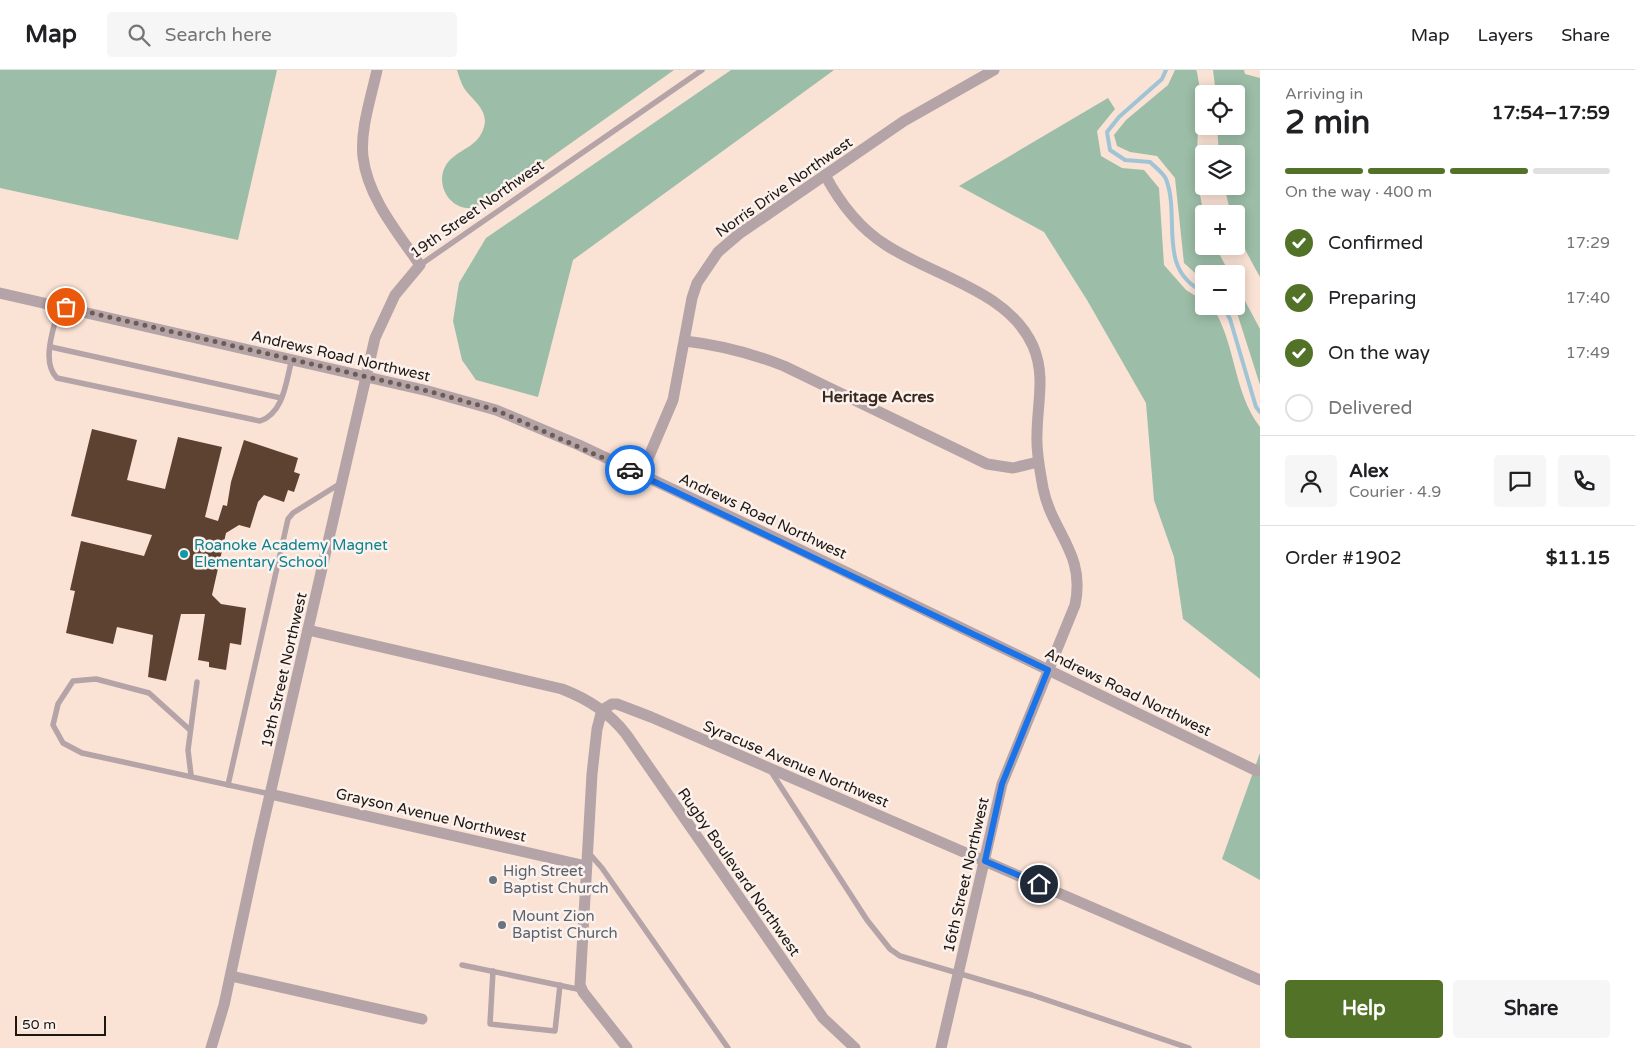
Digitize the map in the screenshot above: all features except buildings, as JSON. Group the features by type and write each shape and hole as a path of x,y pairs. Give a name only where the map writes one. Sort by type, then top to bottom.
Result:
{"street":[{"path":"377,70 363,141 366,171 385,213 420,265"},
{"name":"Norris Drive Northwest","path":"642,475 673,400 694,291 706,267 718,252 738,234 904,121 994,70"},
{"name":"16th Street Northwest","path":"825,175 837,198 868,231 912,260 986,297 1005,309 1024,330 1038,364 1041,382 1036,433 1038,462 1047,502 1074,559 1078,573 1078,591 1075,605 1002,784 941,1048"},
{"name":"19th Street Northwest","path":"211,1048 231,976 270,794 375,338 384,316 399,290 420,265"},
{"name":"Andrews Road Northwest","path":"0,292 292,359 496,410 642,475 1257,771"},
{"path":"685,341 724,346 784,366 987,464 1013,468 1038,462"},
{"path":"308,630 562,689 580,696 602,710 594,748 580,985 627,1048"},
{"name":"Syracuse Avenue Northwest","path":"602,710 606,706 617,704 1260,980"},
{"name":"Rugby Boulevard Northwest","path":"602,710 626,734 823,1018 855,1048"},
{"name":"Grayson Avenue Northwest","path":"270,794 586,866"},
{"path":"231,976 422,1019"}],"lane":[{"name":"19th Street Northwest","path":"420,265 702,70"},
{"path":"59,306 49,364 57,378 252,421 268,418 281,398 292,359"},
{"path":"51,347 281,398"},
{"path":"228,785 288,519 293,513 342,483"},
{"path":"190,730 149,693 96,679 73,681 58,704 53,725 63,743 82,753 191,775 270,794"},
{"path":"191,775 188,750 198,682"},
{"path":"769,768 867,920 890,949 906,959 1032,995 1189,1048"},
{"path":"587,850 602,868 728,1048"},
{"path":"462,965 582,990"},
{"path":"493,972 490,1024 555,1031 560,985"}],"green space":[{"path":"0,70 277,70 238,240 0,188"},
{"path":"457,70 674,70 485,204 466,208 452,202 447,196 442,183 442,175 449,161 478,139 485,121 482,110 464,88"},
{"path":"731,70 834,70 573,260 538,397 476,380 462,360 453,321 459,283 486,238"},
{"path":"1175,70 1196,70 1197,72 1199,85 1195,85 1195,135 1198,135 1197,145 1195,145 1195,195 1200,195 1202,205 1195,205 1195,255 1220,255 1225,265 1195,265 1195,273 1184,263 1175,178 1157,156 1130,152 1117,146 1114,135 1126,120 1168,85"},
{"path":"1213,70 1244,70 1245,74 1260,78 1260,277 1245,248 1245,205 1229,205 1226,195 1245,195 1245,145 1218,145 1218,135 1245,135 1245,85 1215,85"},
{"path":"1108,98 1115,109 1097,131 1101,156 1122,168 1144,170 1159,188 1164,265 1186,290 1195,296 1195,315 1217,315 1226,336 1244,399 1260,427 1260,679 1183,619 1174,557 1154,500 1146,403 1087,300 1044,232 959,186"},
{"path":"1245,301 1260,329 1260,385 1238,316 1245,315"},
{"path":"1260,753 1260,880 1222,859"}],"waterway":[{"path":"1166,70 1162,79 1119,117 1107,132 1110,150 1125,160 1150,162 1165,177 1170,194 1175,257 1180,271 1195,286"},
{"path":"1228,315 1256,407 1260,412"}],"way so far":[{"path":"66,307 428,391 496,410 579,445 630,470"}],"place":[{"name":"Roanoke Academy Magnet Elementary School","path":"184,554"},
{"name":"High Street Baptist Church","path":"493,880"},
{"name":"Mount Zion Baptist Church","path":"502,925"}],"district":[{"name":"Heritage Acres","path":"878,397"}],"route":[{"path":"630,470 1048,670 1002,784 985,861 1039,884"}]}
